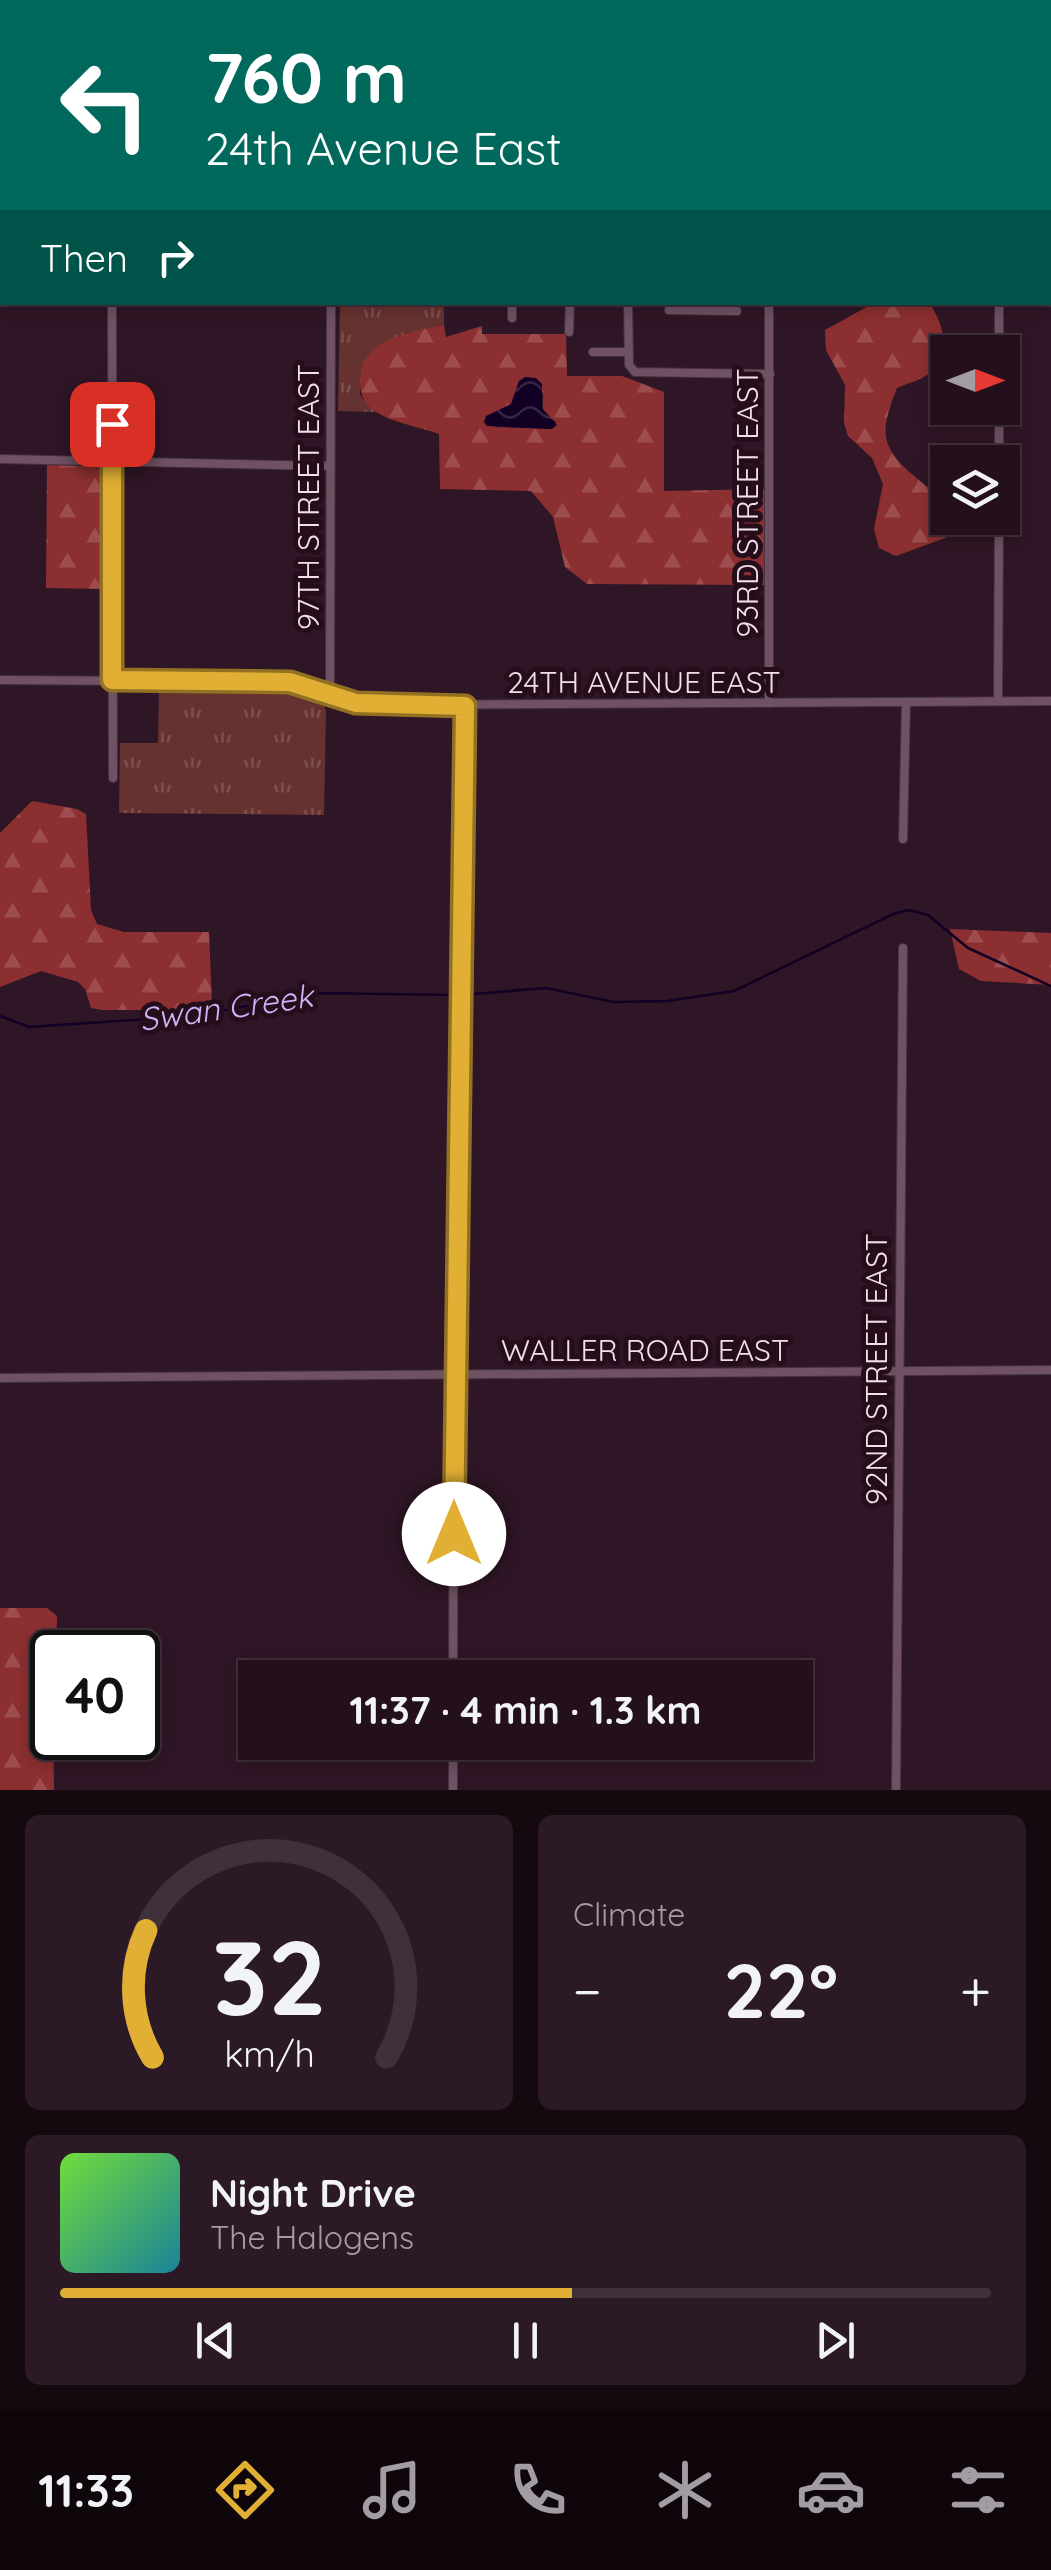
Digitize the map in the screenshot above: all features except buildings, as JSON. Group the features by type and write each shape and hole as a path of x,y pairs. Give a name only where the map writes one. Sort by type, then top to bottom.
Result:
{"street":[{"path":"112,305 113,778"},
{"name":"97TH STREET EAST","path":"330,692 331,305"},
{"path":"512,305 512,318"},
{"path":"569,332 570,305"},
{"path":"628,305 628,365 638,373 770,374"},
{"name":"93RD STREET EAST","path":"768,703 769,305"},
{"path":"998,305 998,335"},
{"path":"669,310 688,306 737,311"},
{"path":"594,352 628,352"},
{"path":"0,460 330,466"},
{"path":"998,535 998,701"},
{"name":"24TH AVENUE EAST","path":"0,680 270,681 300,684 356,703 465,706 1051,701"},
{"path":"903,839 906,702"},
{"path":"454,1660 454,1374 465,706"},
{"name":"92ND STREET EAST","path":"896,1790 903,948"},
{"name":"WALLER ROAD EAST","path":"0,1378 1051,1370"},
{"path":"453,1760 453,1790"}],"green space":[{"path":"340,305 444,305 444,325 407,333 360,374 360,395 375,412 338,411"},
{"path":"870,305 930,305 942,335 930,335 930,372 897,388 886,436 893,455 930,488 930,535 953,535 896,556 879,548 874,529 883,484 872,458 848,436 844,423 845,385 826,350 825,330"},
{"path":"444,325 446,337 482,326 482,334 566,334 567,376 622,376 664,392 664,491 766,489 765,585 587,584 565,567 553,517 531,491 440,489 439,434 379,414 366,403 360,386 362,367 378,346","holes":["519,381 543,393 543,413 556,422 552,429 495,427 511,404"]},
{"path":"47,465 101,466 106,471 105,589 46,588"},
{"path":"159,691 297,692 322,700 326,711 324,815 119,813 120,743 158,743"},
{"path":"32,801 86,814 91,910 97,924 124,932 209,932 212,1002 200,1010 102,1010 91,1008 85,989 78,982 41,971 0,987 0,833"},
{"path":"950,929 1051,933 1051,985 981,981 959,969"},
{"path":"0,1608 47,1608 57,1616 57,1630 30,1630 30,1760 54,1760 54,1790 0,1790"}],"water":[{"path":"536,378 542,384 542,408 557,425 552,429 487,426 486,416 511,404 519,381"}],"waterway":[{"name":"Swan Creek","path":"473,994 546,988 614,1002 667,1001 734,991 893,914 909,910 928,915 968,948 1051,986"},
{"name":"Swan Creek","path":"0,1016 29,1027 194,1016 316,993 454,995"}],"route":[{"path":"112,424 112,680 290,682 356,703 465,706 454,1534"}]}
